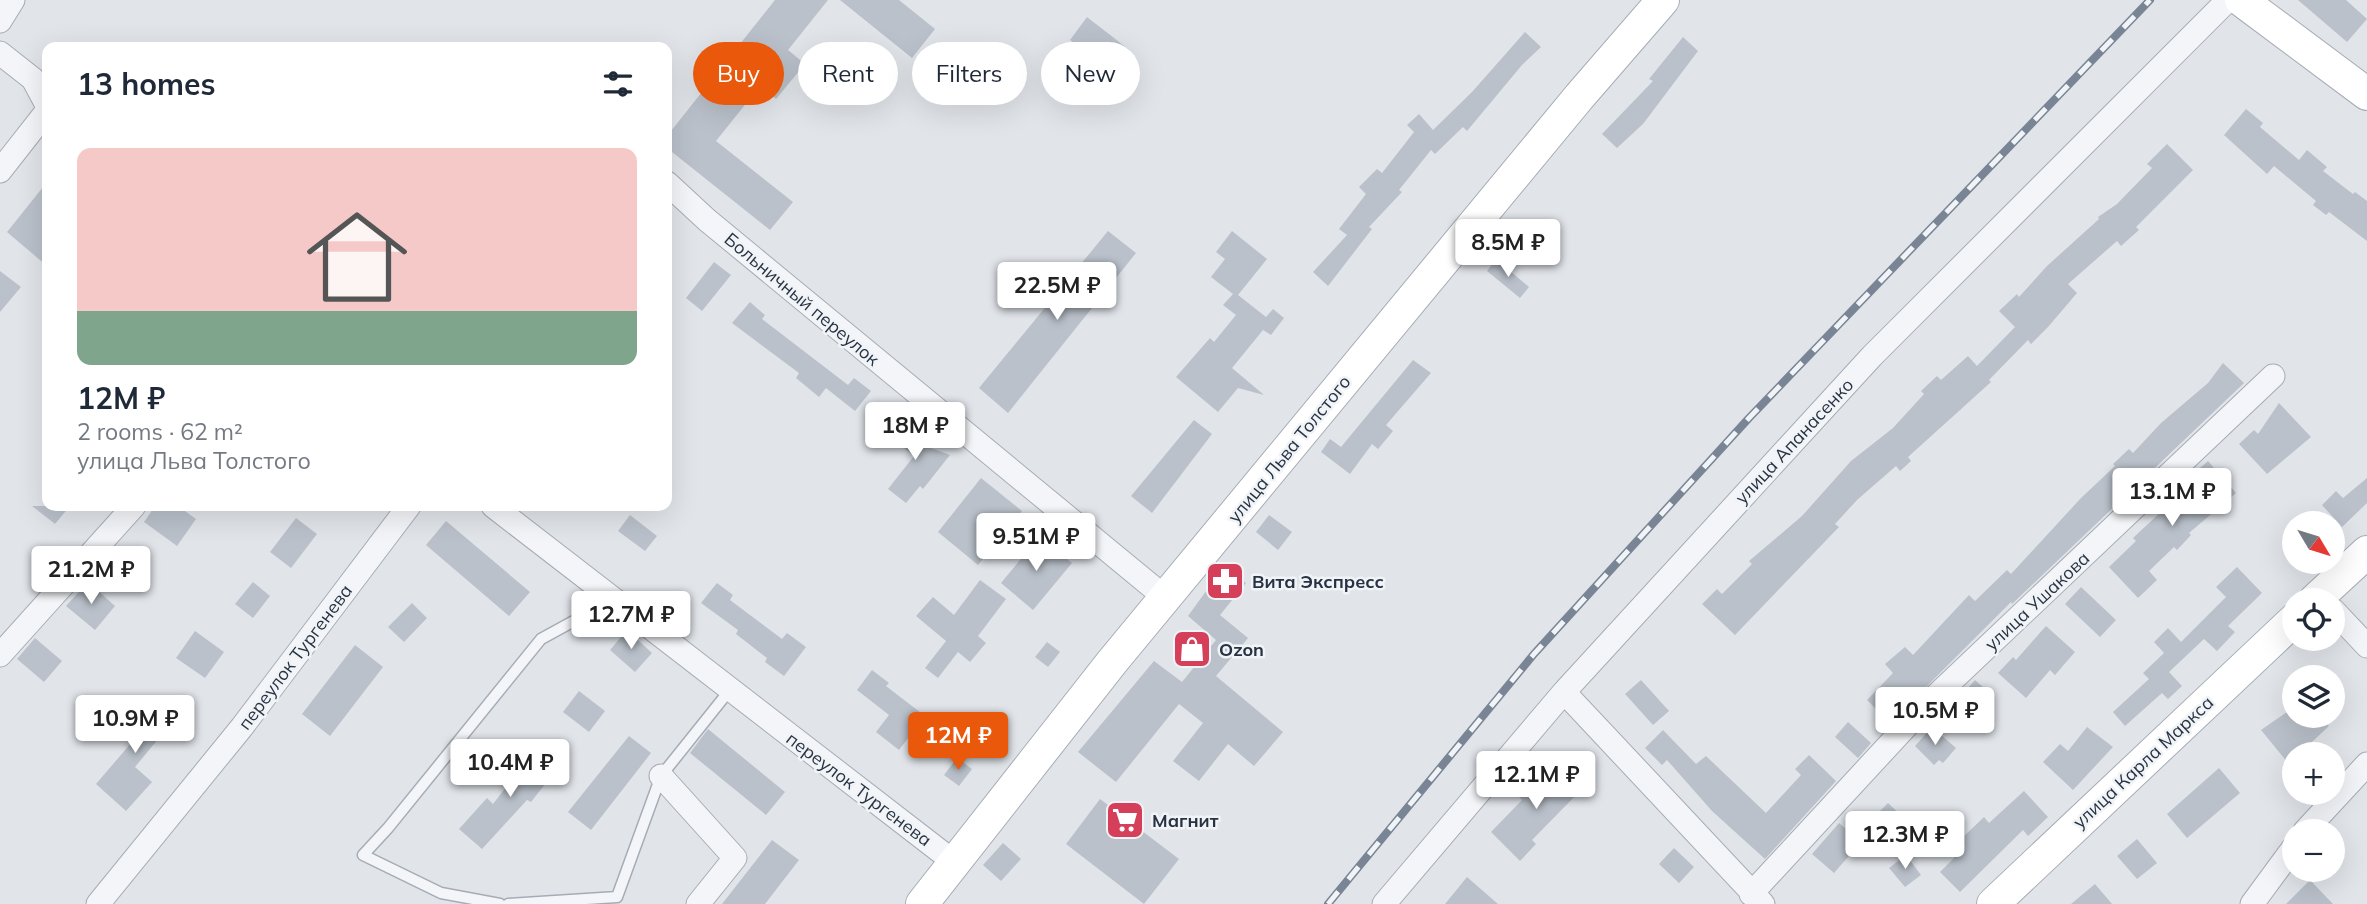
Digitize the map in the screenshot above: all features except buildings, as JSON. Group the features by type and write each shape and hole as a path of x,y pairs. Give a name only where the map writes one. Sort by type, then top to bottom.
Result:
{"main road":[{"name":"улица Льва Толстого","path":"922,904 1112,662 1167,599 1361,359 1663,0"},
{"path":"2241,0 2367,94"},
{"path":"2335,588 2367,552"},
{"name":"улица Карла Маркса","path":"1993,904 2282,631"}],"street":[{"path":"0,21 13,0"},
{"name":"улица Апанасенко","path":"1384,904 1564,692 1872,356 2228,0"},
{"path":"0,53 33,79 42,96"},
{"path":"0,171 42,117"},
{"name":"Больничный переулок","path":"672,188 707,220 1167,599"},
{"name":"улица Ушакова","path":"1757,899 1925,706 2273,376"},
{"path":"0,654 129,511"},
{"name":"переулок Тургенева","path":"98,904 242,727 405,511"},
{"name":"переулок Тургенева","path":"500,511 729,691 954,862"},
{"path":"2345,624 2367,646"},
{"path":"1564,692 1757,899"},
{"path":"2316,819 2367,764"},
{"path":"661,776 735,858 698,904"},
{"path":"2252,904 2282,863"}],"lane":[{"path":"500,904 440,893 363,855 388,828 541,639 614,599"},
{"path":"508,904 617,897 661,776 729,691"}],"railway":[{"path":"1328,904 1534,654 1749,418 2150,0"}],"place":[{"name":"Вита Экспресс","path":"1225,581"},
{"name":"Ozon","path":"1192,649"},
{"name":"Магнит","path":"1125,820"}]}
